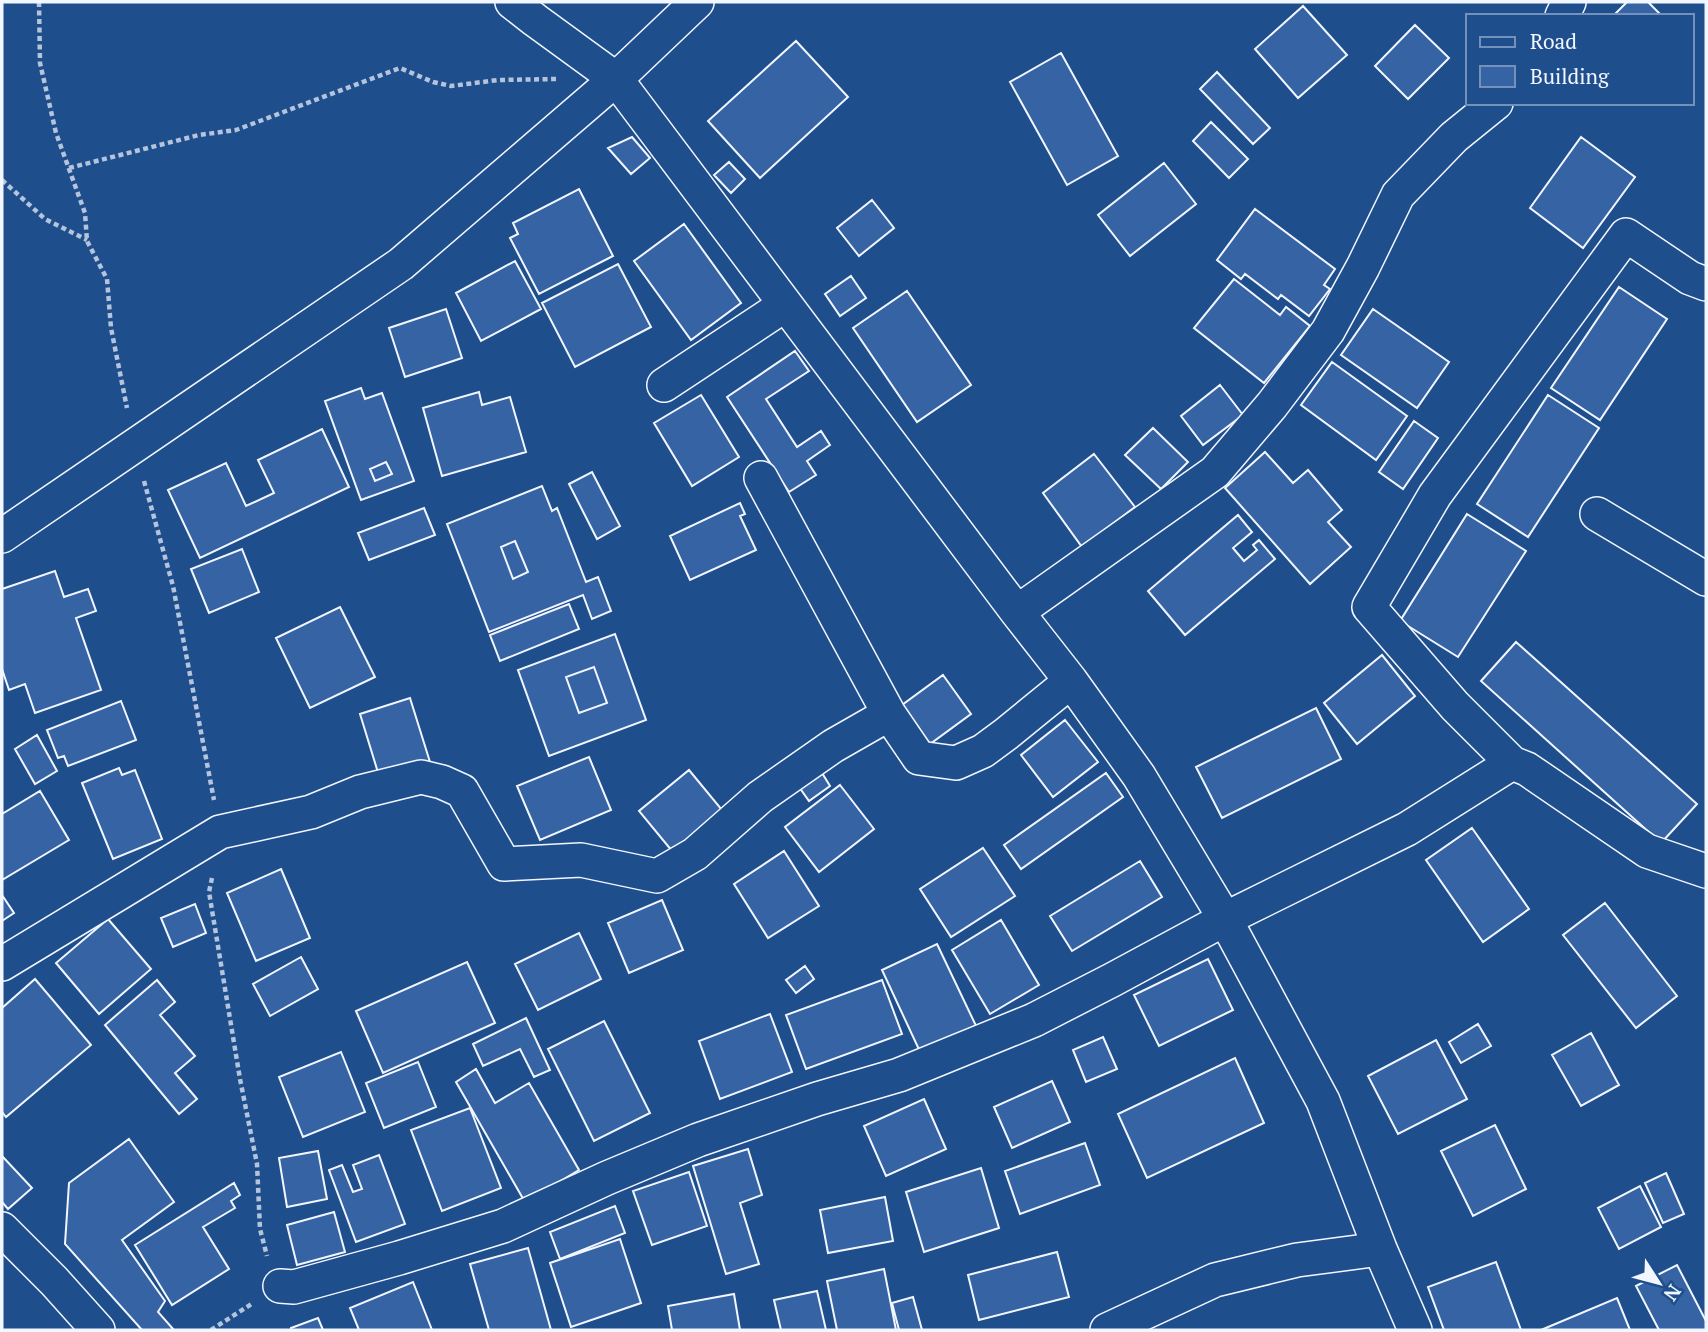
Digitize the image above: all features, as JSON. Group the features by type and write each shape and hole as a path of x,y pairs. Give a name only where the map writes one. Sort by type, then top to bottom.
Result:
{"street":[{"path":"512,2 615,79 1072,681 1139,776 1225,919 1323,1101 1380,1249 1415,1330"},
{"path":"2,536 401,264 615,79 697,2"},
{"path":"1017,612 1215,472 1272,405 1328,331 1398,195 1454,137 1494,105"},
{"path":"1706,285 1690,278 1626,235 1435,495 1369,607 1455,706 1512,763 1527,769 1647,851 1706,871"},
{"path":"664,386 785,305"},
{"path":"761,478 889,714 919,758 956,763 983,751 1072,681"},
{"path":"1597,514 1706,579"},
{"path":"2,964 220,832 311,812 360,792 421,777 462,791 503,864 581,860 657,876 695,854 761,797 823,753 889,714"},
{"path":"280,1286 294,1287 503,1226 698,1140 817,1099 899,1075 1034,1020 1225,919 1407,829 1512,763"},
{"path":"2,1229 98,1330"},
{"path":"1107,1330 1215,1280 1297,1260 1380,1249"}],"path":[{"path":"39,2 40,63 57,133 85,213 87,241 107,279 111,328 135,445 173,586 220,832 209,892 257,1164 260,1229 268,1260 280,1286 211,1330"},
{"path":"69,168 199,135 236,130 400,68 433,82 451,86 498,80 615,79"},
{"path":"2,180 45,219 87,241"}],"building":[{"path":"1627,2 1648,2 1660,14 1615,14"},
{"path":"1303,6 1347,55 1298,98 1255,49"},
{"path":"1415,25 1449,58 1408,99 1375,66"},
{"path":"796,41 848,97 760,178 708,121"},
{"path":"1061,53 1118,156 1067,185 1010,82"},
{"path":"1217,72 1270,128 1253,144 1200,89"},
{"path":"1211,122 1248,159 1229,178 1193,141"},
{"path":"632,137 650,158 631,174 608,148"},
{"path":"1581,137 1635,177 1583,248 1530,208"},
{"path":"729,162 745,179 731,193 714,175"},
{"path":"1164,163 1196,204 1130,256 1098,215"},
{"path":"579,189 613,256 539,294 510,238 518,234 513,223"},
{"path":"872,200 894,228 859,256 837,228"},
{"path":"1255,209 1335,269 1324,285 1330,289 1309,316 1281,295 1278,299 1245,274 1241,279 1217,260"},
{"path":"684,224 741,303 691,340 634,261"},
{"path":"515,261 541,309 481,341 456,293"},
{"path":"618,264 651,327 575,367 542,303"},
{"path":"851,276 866,298 840,316 825,294"},
{"path":"1234,279 1280,315 1286,307 1310,326 1264,383 1194,328"},
{"path":"1619,287 1667,319 1600,420 1551,388"},
{"path":"907,291 971,385 917,422 853,328"},
{"path":"446,309 462,358 405,377 389,328"},
{"path":"1373,309 1449,362 1417,408 1341,355"},
{"path":"795,351 809,371 766,399 797,447 821,431 830,445 807,461 816,475 789,492 727,397"},
{"path":"1332,362 1407,416 1376,460 1301,405"},
{"path":"1220,385 1243,415 1203,445 1181,416"},
{"path":"361,388 365,399 382,393 414,481 361,500 325,401","holes":["386,462 392,474 375,481 370,469"]},
{"path":"479,392 482,405 510,397 526,452 442,476 423,408"},
{"path":"701,395 739,457 692,486 654,423"},
{"path":"1548,395 1599,428 1528,537 1477,504"},
{"path":"1414,421 1438,438 1403,489 1379,472"},
{"path":"1153,428 1188,462 1161,489 1125,455"},
{"path":"322,429 349,487 200,558 168,490 226,463 246,506 274,493 258,460"},
{"path":"1265,452 1293,483 1308,470 1342,510 1328,522 1351,547 1310,584 1225,488"},
{"path":"1094,454 1135,507 1082,547 1043,493"},
{"path":"386,462 392,474 375,481 370,469"},
{"path":"592,472 620,526 597,539 569,484"},
{"path":"542,486 552,511 557,508 586,582 598,577 611,611 592,619 583,595 489,632 447,524","holes":["515,541 528,572 513,579 501,547"]},
{"path":"740,503 745,514 740,516 756,550 690,580 670,536"},
{"path":"424,508 435,535 369,560 358,533"},
{"path":"1467,514 1526,551 1458,657 1400,621"},
{"path":"1238,515 1252,532 1233,548 1244,561 1257,550 1253,545 1259,540 1275,559 1185,635 1148,591"},
{"path":"515,541 528,572 513,579 501,547"},
{"path":"242,549 259,592 209,613 191,569"},
{"path":"55,571 64,597 88,589 96,611 76,618 101,690 35,713 25,684 9,690 2,669 2,589"},
{"path":"569,604 579,629 500,661 490,635"},
{"path":"340,607 375,677 310,708 276,638"},
{"path":"615,634 646,720 549,756 518,670","holes":["594,667 607,703 579,713 566,677"]},
{"path":"1516,642 1697,804 1661,843 1481,681"},
{"path":"1382,655 1415,696 1357,744 1324,703"},
{"path":"594,667 607,703 579,713 566,677"},
{"path":"943,675 971,714 930,744 902,705"},
{"path":"410,698 430,762 380,779 360,714"},
{"path":"121,701 136,740 68,766 64,756 58,758 47,730"},
{"path":"1316,708 1341,759 1222,818 1196,767"},
{"path":"1065,720 1098,762 1053,797 1021,755"},
{"path":"37,735 57,771 35,784 15,749"},
{"path":"589,757 611,810 540,840 517,786"},
{"path":"119,768 122,775 135,770 162,839 113,859 82,783"},
{"path":"819,768 830,786 809,801 797,784"},
{"path":"689,770 727,816 677,857 639,811"},
{"path":"1106,773 1123,797 1021,869 1004,845"},
{"path":"840,785 874,829 819,872 785,827"},
{"path":"40,791 69,840 2,880 2,814"},
{"path":"1472,828 1529,909 1483,942 1426,860"},
{"path":"983,848 1015,896 951,937 920,889"},
{"path":"784,851 819,906 768,938 734,884"},
{"path":"1140,861 1162,897 1072,951 1050,916"},
{"path":"281,869 310,938 256,961 227,893"},
{"path":"2,895 14,913 2,921"},
{"path":"662,900 683,950 629,973 608,923"},
{"path":"1605,903 1677,996 1636,1028 1563,935"},
{"path":"195,904 206,933 173,947 161,918"},
{"path":"108,919 151,969 99,1014 56,963"},
{"path":"1001,920 1039,985 990,1014 952,950"},
{"path":"579,933 601,979 538,1010 515,964"},
{"path":"937,944 978,1030 922,1056 882,970"},
{"path":"301,957 318,989 270,1016 253,984"},
{"path":"1208,959 1233,1010 1159,1046 1134,995"},
{"path":"467,962 495,1023 383,1073 356,1011"},
{"path":"805,966 814,979 796,993 786,980"},
{"path":"35,979 91,1045 6,1117 2,1112 2,1008"},
{"path":"157,980 175,1002 160,1015 195,1056 175,1073 197,1099 179,1114 105,1025"},
{"path":"882,980 902,1034 806,1069 786,1015"},
{"path":"770,1014 792,1072 720,1099 699,1041"},
{"path":"526,1018 550,1070 534,1077 520,1049 483,1066 473,1044"},
{"path":"604,1021 650,1113 594,1141 548,1049"},
{"path":"1478,1024 1491,1046 1461,1063 1449,1042"},
{"path":"1591,1033 1619,1085 1581,1106 1552,1055"},
{"path":"1103,1037 1117,1069 1086,1082 1073,1050"},
{"path":"1436,1040 1467,1099 1398,1134 1368,1076"},
{"path":"341,1052 365,1112 303,1137 279,1077"},
{"path":"1235,1058 1264,1123 1147,1178 1118,1114"},
{"path":"418,1062 436,1107 384,1128 366,1083"},
{"path":"476,1069 495,1103 529,1083 579,1170 525,1202 456,1082"},
{"path":"1052,1081 1070,1122 1012,1148 994,1107"},
{"path":"924,1099 946,1149 886,1176 864,1126"},
{"path":"470,1108 501,1188 442,1211 411,1130"},
{"path":"1495,1125 1526,1189 1473,1216 1441,1151"},
{"path":"129,1139 174,1202 122,1240 165,1301 158,1312 174,1330 142,1330 65,1244 69,1183"},
{"path":"1085,1143 1100,1185 1020,1214 1005,1171"},
{"path":"748,1149 762,1195 740,1203 759,1264 726,1274 693,1166"},
{"path":"318,1151 327,1199 287,1207 279,1158"},
{"path":"379,1155 405,1224 356,1242 329,1170 342,1165 353,1192 362,1189 353,1165"},
{"path":"2,1156 32,1188 8,1209 2,1202"},
{"path":"981,1168 999,1228 924,1252 906,1192"},
{"path":"689,1172 707,1226 652,1245 633,1191"},
{"path":"1666,1173 1684,1214 1663,1223 1645,1183"},
{"path":"234,1183 240,1195 231,1201 235,1208 203,1227 229,1269 172,1305 135,1245"},
{"path":"1640,1186 1661,1227 1619,1249 1598,1208"},
{"path":"885,1197 893,1241 828,1253 820,1210"},
{"path":"615,1206 625,1233 560,1259 550,1232"},
{"path":"334,1212 345,1252 297,1265 287,1225"},
{"path":"620,1239 641,1303 571,1327 550,1263"},
{"path":"528,1248 551,1330 489,1330 470,1264"},
{"path":"1057,1252 1069,1297 979,1320 968,1275"},
{"path":"1496,1262 1521,1330 1444,1330 1428,1287"},
{"path":"1677,1265 1706,1321 1706,1330 1659,1330 1636,1286"},
{"path":"884,1269 896,1330 837,1330 827,1281"},
{"path":"413,1282 432,1330 359,1330 350,1308"},
{"path":"817,1291 826,1330 781,1330 774,1300"},
{"path":"734,1294 740,1330 672,1330 668,1306"},
{"path":"913,1297 922,1330 899,1330 892,1303"},
{"path":"1617,1298 1630,1330 1541,1330"},
{"path":"318,1318 323,1330 291,1330 291,1328"}]}
